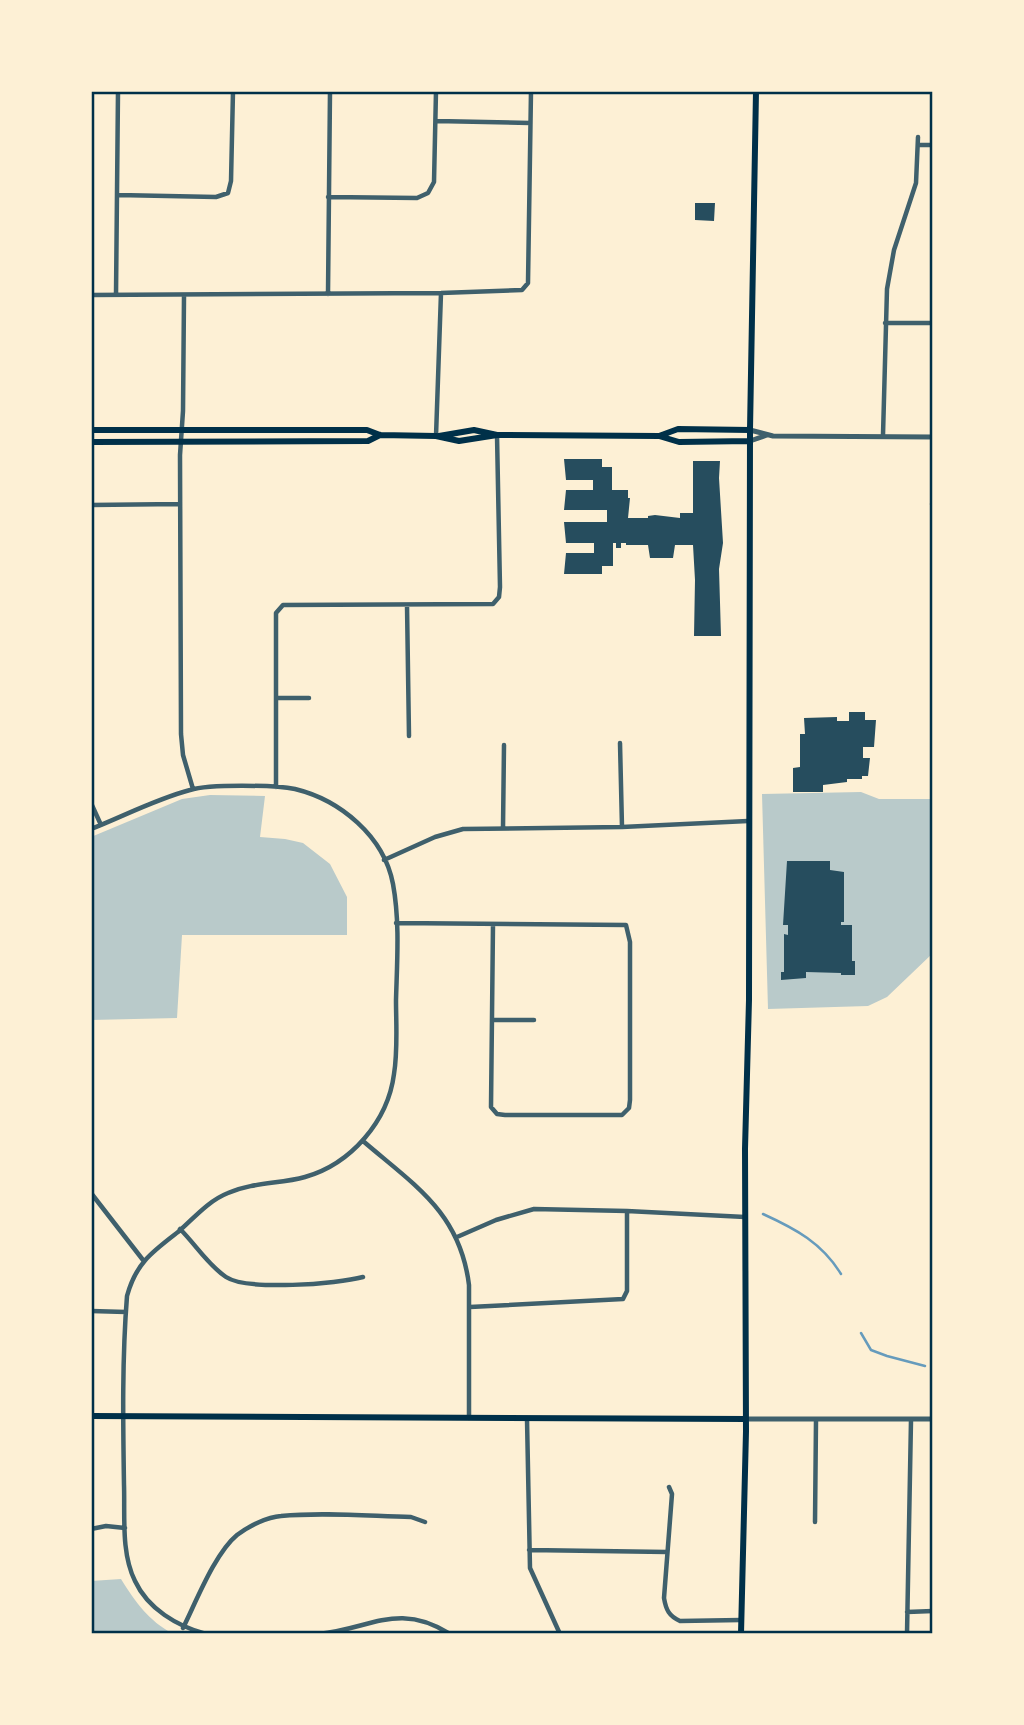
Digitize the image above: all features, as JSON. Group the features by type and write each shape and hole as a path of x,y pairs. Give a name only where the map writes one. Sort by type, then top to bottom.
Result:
{"main road":[{"path":"741,1634 746,1419 745,1149 749,1000 750,430 755,91"},
{"path":"659,436 678,429 750,430"},
{"path":"91,430 367,430 380,435 436,436 474,430 497,435 659,436 679,442 750,441"},
{"path":"91,442 368,441 380,435"},
{"path":"91,1416 746,1419"}],"street":[{"path":"116,295 118,91"},
{"path":"118,195 216,197 228,193 231,181 233,91"},
{"path":"328,294 330,91"},
{"path":"328,197 417,198 428,193 434,182 436,91"},
{"path":"91,295 522,290 528,283 531,91"},
{"path":"436,121 530,123"},
{"path":"883,435 885,323 892,260 916,183 918,137"},
{"path":"918,145 933,145"},
{"path":"436,436 441,293"},
{"path":"184,296 180,442 181,734 185,763 193,789"},
{"path":"885,323 933,323"},
{"path":"750,430 769,435 933,437"},
{"path":"276,787 276,613 283,605 493,604 499,597 497,435"},
{"path":"750,441 769,435"},
{"path":"91,505 180,505"},
{"path":"407,605 409,736"},
{"path":"277,698 309,698"},
{"path":"620,743 622,827"},
{"path":"503,828 504,745"},
{"path":"91,829 193,789 276,787 310,794 339,808 367,833 391,877 396,923 395,1072 387,1102 363,1140 342,1159 324,1170 304,1177 266,1182 228,1193 200,1211 143,1260 131,1283 126,1312 122,1417 127,1555 133,1578 142,1594 156,1609 183,1628 206,1634"},
{"path":"91,803 101,825"},
{"path":"384,860 449,832 476,828 622,827 748,821"},
{"path":"396,923 626,925 630,942 629,1108 622,1115 497,1114 491,1107 493,924"},
{"path":"492,1020 534,1020"},
{"path":"363,1140 433,1202 457,1237 467,1268 470,1307 469,1418"},
{"path":"91,1193 143,1260"},
{"path":"457,1237 496,1220 534,1209 746,1217"},
{"path":"470,1307 623,1299 627,1291 628,1211"},
{"path":"180,1230 216,1269 229,1279 251,1284 322,1283 363,1277"},
{"path":"91,1311 126,1312"},
{"path":"527,1419 530,1568 560,1634"},
{"path":"746,1419 933,1419"},
{"path":"815,1522 816,1420"},
{"path":"907,1634 911,1420"},
{"path":"669,1487 672,1494 664,1598 666,1609 672,1618 680,1621 741,1620"},
{"path":"183,1628 220,1558 236,1536 256,1524 279,1516 411,1517 425,1522"},
{"path":"91,1529 106,1526 125,1528"},
{"path":"529,1550 667,1552"},
{"path":"907,1612 933,1611"},
{"path":"319,1634 401,1618 415,1618 434,1624 450,1634"},
{"path":"355,1626 356,1634"}],"shaded area":[{"path":"861,792 879,799 933,799 933,953 887,997 868,1006 768,1009 762,794"},
{"path":"210,795 265,796 260,837 303,843 330,864 347,897 347,935 182,935 177,1018 91,1020 91,837 182,799"},
{"path":"121,1579 143,1610 173,1634 91,1634 91,1581"}],"building":[{"path":"695,203 715,203 714,221 695,220"},
{"path":"564,459 602,459 602,467 612,467 612,490 628,490 628,518 648,518 655,515 680,518 680,513 693,513 693,461 720,461 723,543 719,569 721,636 694,636 693,545 675,545 673,558 650,558 648,545 621,543 621,548 616,548 616,543 613,543 613,566 602,566 602,574 564,574 566,553 594,553 594,543 566,543 564,522 607,522 607,510 564,510 566,490 593,490 593,480 566,480"},
{"path":"849,712 865,712 865,720 876,720 874,747 863,747 863,758 870,758 868,776 823,785 823,792 793,792 793,768 800,767 800,734 805,734 804,718 837,717 837,721 849,721"},
{"path":"787,861 830,861 830,870 844,872 844,922 841,922 841,925 852,925 852,961 855,961 855,975 806,972 806,978 781,980 781,972 784,972 784,934 788,935 788,925 783,925"}],"waterway":[{"path":"763,1214 817,1245 841,1274"},
{"path":"861,1333 871,1350 925,1366"}]}
